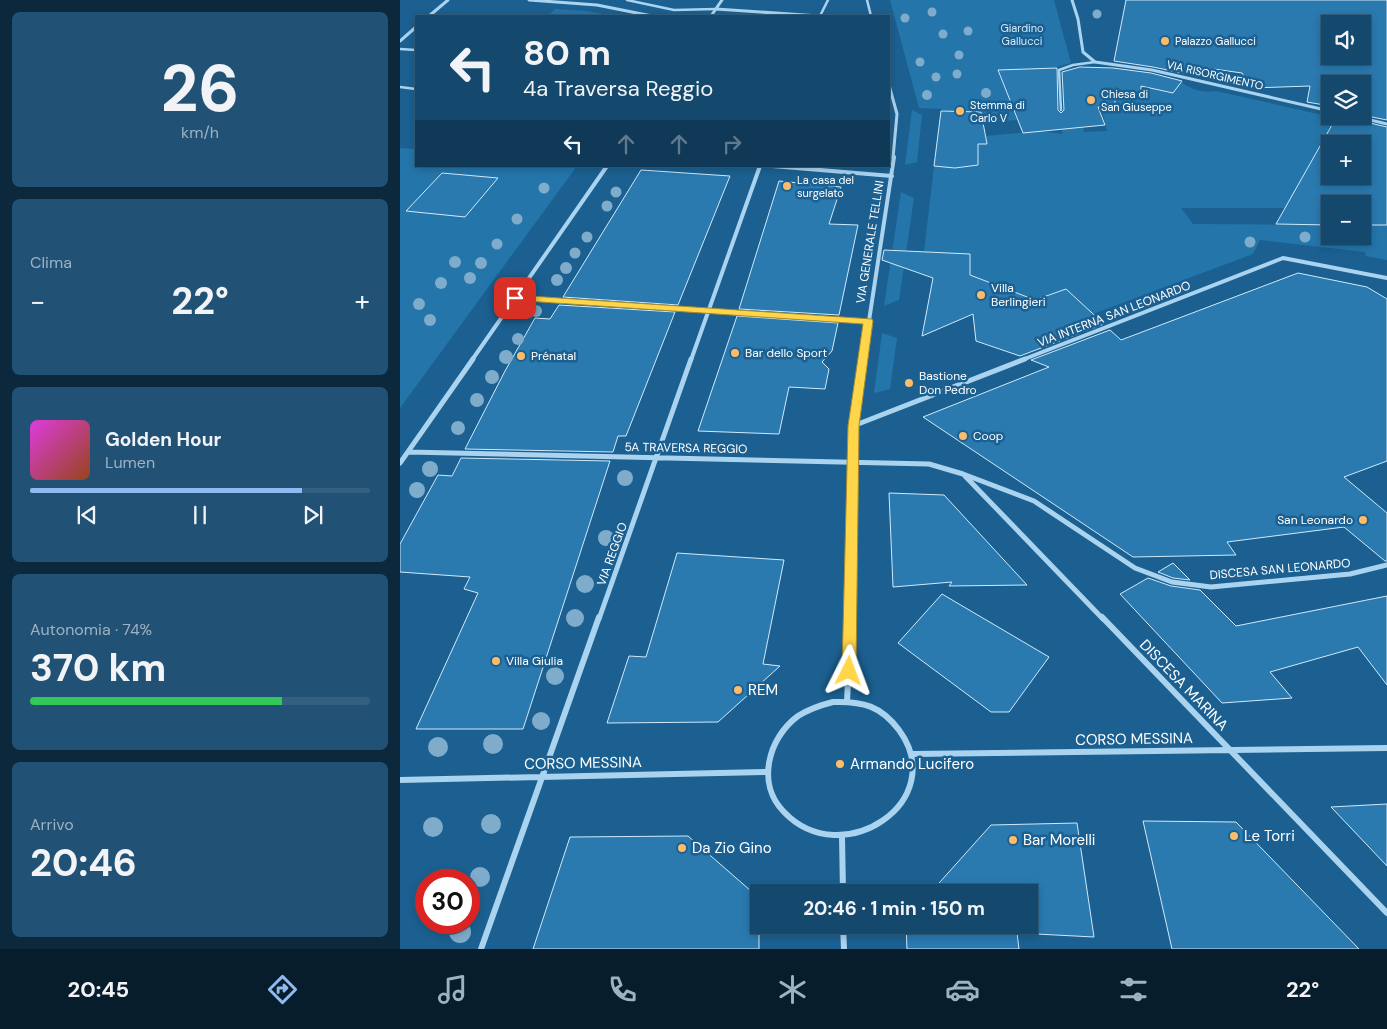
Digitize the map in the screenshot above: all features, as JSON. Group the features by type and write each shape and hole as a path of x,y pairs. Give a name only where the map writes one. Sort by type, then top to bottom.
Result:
{"street":[{"path":"430,15 448,0"},
{"path":"529,0 618,8 648,15"},
{"path":"627,0 674,10 716,9 805,15"},
{"path":"712,15 722,0"},
{"path":"820,15 828,0"},
{"path":"867,0 870,15"},
{"path":"1072,0 1078,19 1083,52 1094,62"},
{"path":"618,8 633,15"},
{"path":"400,41 415,28"},
{"name":"VIA RISORGIMENTO","path":"1094,62 1152,70 1321,109"},
{"name":"VIA GENERALE TELLINI","path":"847,702 850,656 854,426 868,321 892,176 897,114 890,89"},
{"path":"1371,120 1387,124"},
{"path":"400,463 606,167"},
{"name":"VIA REGGIO","path":"481,949 760,167"},
{"path":"784,167 892,176"},
{"name":"VIA INTERNA SAN LEONARDO","path":"854,426 1283,258 1387,278"},
{"path":"515,298 868,321"},
{"name":"5A TRAVERSA REGGIO","path":"408,452 930,464 963,474"},
{"name":"DISCESA SAN LEONARDO","path":"963,474 1034,501 1136,568 1172,582 1211,587 1350,574 1387,565"},
{"name":"DISCESA MARINA","path":"963,474 1387,913"},
{"path":"832,702 863,704 887,716 907,741 912,754 910,788 898,808 875,828 842,838 825,836 800,828 781,810 769,788 769,758 785,727 809,709 832,702"},
{"name":"CORSO MESSINA","path":"912,754 1387,748"},
{"name":"CORSO MESSINA","path":"400,780 768,772"},
{"path":"842,838 843,884"},
{"path":"843,934 844,949"}],"lane":[{"path":"400,49 415,50"},
{"path":"1061,110 1059,70 1073,65 1094,62"},
{"path":"400,87 415,89"}],"green space":[{"name":"Giardino Gallucci","path":"890,0 1054,0 1071,63 1049,69 998,71 1017,120 977,123 941,109 919,108"},
{"path":"555,9 587,11 609,15 549,15"},
{"path":"1142,82 1148,88 1173,93 1181,82 1198,90 1216,91 1321,115 1321,125 1334,125 1330,135 1321,135 1321,162 1305,208 1181,208 1193,224 1321,225 1321,245 1371,245 1371,225 1387,225 1387,260 1366,256 1365,252 1260,240 1253,254 1093,314 1066,289 1035,300 969,275 969,254 924,252 934,166 955,168 977,165 978,144 987,144 985,136 1041,131 1062,134 1066,102 1079,105 1084,132 1107,131 1101,107 1115,108 1115,95 1140,97"},
{"path":"912,110 922,115 917,162 905,165"},
{"path":"400,148 415,149 415,167 576,167 400,408"},
{"path":"901,192 914,198 899,300 884,306"},
{"path":"882,333 897,338 890,389 874,393"}],"building":[{"path":"1126,0 1387,0 1387,120 1371,117 1371,75 1321,75 1321,104 1307,102 1310,86 1252,88 1242,73 1193,66 1187,74 1114,61"},
{"path":"1080,67 1113,68 1151,73 1182,81 1173,93 1141,86 1141,97 1115,95 1115,109 1098,107 1105,125 1023,133 998,70 1057,68 1058,110 1061,113 1064,110 1062,72"},
{"path":"941,111 981,112 987,144 978,144 978,165 955,168 934,166"},
{"path":"1371,123 1387,127 1387,225 1371,225 1371,195 1321,195 1321,225 1276,224 1321,144 1321,185 1371,185 1371,135 1326,135 1332,125 1371,125"},
{"path":"641,170 730,176 678,305 563,297"},
{"path":"442,173 498,178 465,217 406,211"},
{"path":"779,181 841,187 829,224 858,225 839,315 739,309"},
{"name":"Villa Berlingieri","path":"884,250 970,254 970,275 1035,300 1066,289 1104,324 1020,356 976,341 973,314 922,336 933,278 882,260"},
{"path":"1298,273 1367,287 1387,299 1387,461 1344,477 1387,513 1387,561 1344,527 1227,542 1236,555 1133,557 923,417 1049,367 1031,360 1110,330 1121,340"},
{"path":"559,305 675,312 626,436 618,436 613,452 465,449 535,318 550,319"},
{"path":"737,316 838,323 832,351 822,362 829,369 825,389 789,387 779,434 698,431"},
{"path":"461,458 610,461 523,729 416,729 478,593 464,589 470,577 400,572 400,544 438,475 452,476"},
{"path":"889,493 944,495 1027,585 949,586 952,582 893,587"},
{"path":"677,553 784,560 763,664 780,666 718,722 607,723 629,656 646,657"},
{"path":"1173,563 1190,580 1173,578 1158,572"},
{"path":"1148,578 1171,586 1200,590 1236,626 1387,596 1387,685 1358,647 1270,672 1292,698 1222,703 1120,594"},
{"path":"942,594 1049,657 1009,712 991,712 898,643"},
{"path":"1387,804 1387,866 1331,807"},
{"path":"1143,821 1236,822 1359,949 1172,949"},
{"path":"1077,823 1094,937 1036,934 1038,934 1038,884 938,884 991,825"},
{"path":"688,836 750,890 750,934 759,934 759,949 533,949 570,837"},
{"path":"906,934 1017,934 1019,949 907,949"}],"place":[{"name":"Palazzo Gallucci","path":"1165,41"},
{"name":"Chiesa di San Giuseppe","path":"1091,100"},
{"name":"Stemma di Carlo V","path":"960,111"},
{"name":"La casa del surgelato","path":"787,186"},
{"name":"Villa Berlingieri","path":"981,295"},
{"name":"Bar dello Sport","path":"735,353"},
{"name":"Prénatal","path":"521,356"},
{"name":"Bastione Don Pedro","path":"909,383"},
{"name":"Coop","path":"963,436"},
{"name":"San Leonardo","path":"1363,520"},
{"name":"Villa Giulia","path":"496,661"},
{"name":"REM","path":"738,690"},
{"name":"Armando Lucifero","path":"840,764"},
{"name":"Le Torri","path":"1234,836"},
{"name":"Bar Morelli","path":"1013,840"},
{"name":"Da Zio Gino","path":"682,848"}],"route":[{"path":"515,298 868,321 854,426 849,671"}]}
